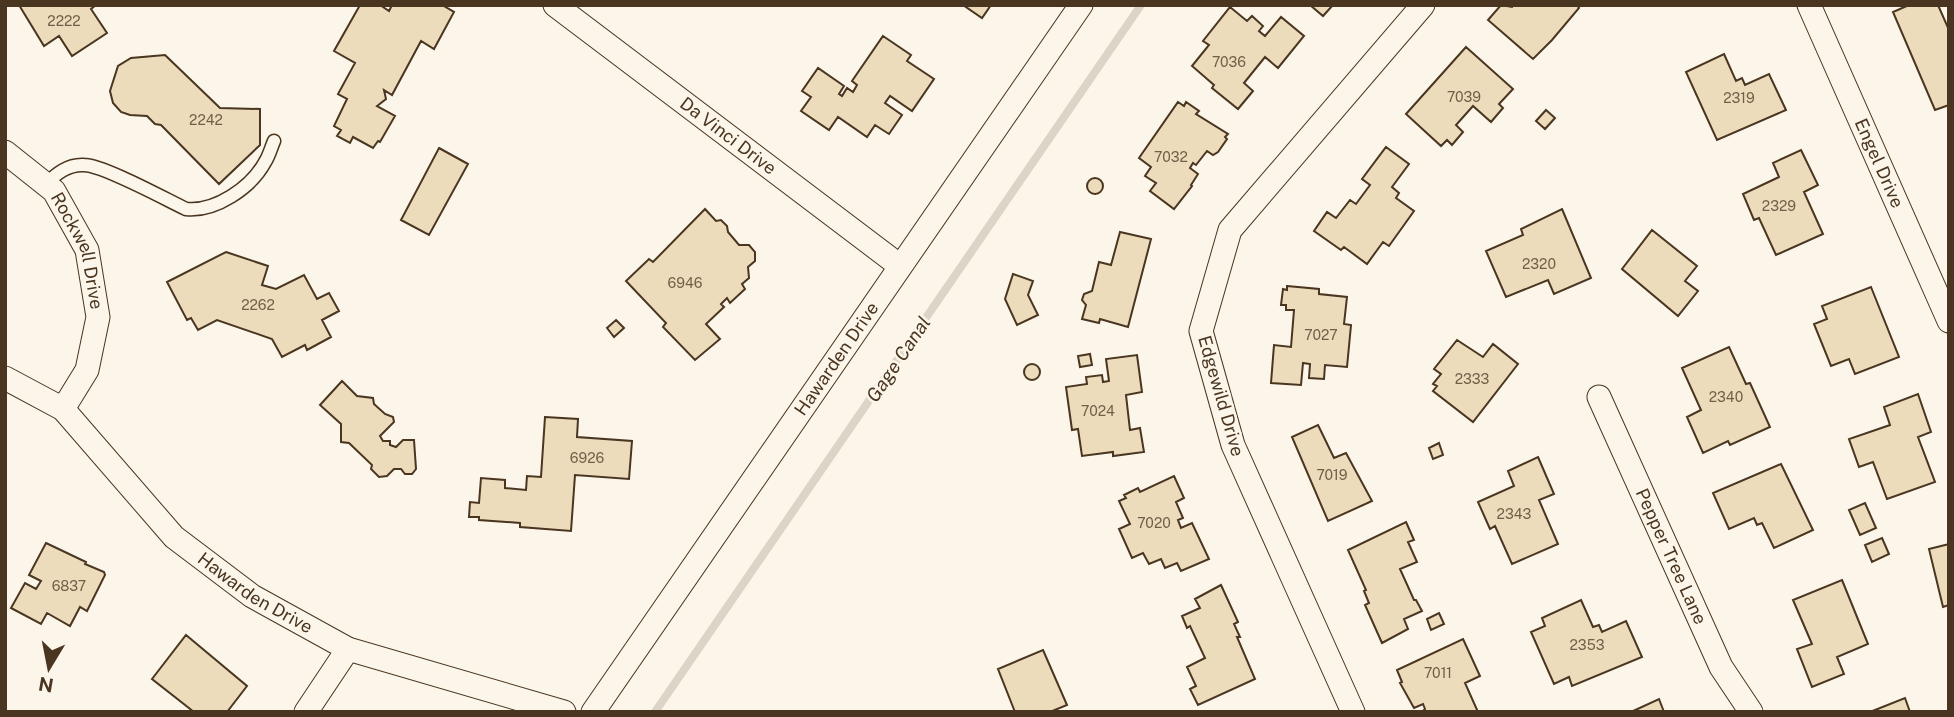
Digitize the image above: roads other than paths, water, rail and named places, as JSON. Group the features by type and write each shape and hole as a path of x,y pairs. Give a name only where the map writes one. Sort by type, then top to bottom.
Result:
{"street":[{"name":"Da Vinci Drive","path":"555,5 900,267"},
{"name":"Hawarden Drive","path":"593,712 1080,5"},
{"name":"Edgewild Drive","path":"1353,712 1233,446 1201,331 1230,230 1423,5"},
{"name":"Engel Drive","path":"1809,5 1949,321"},
{"name":"Rockwell Drive","path":"5,152 54,191 87,250 98,317 87,370 63,409"},
{"name":"Hawarden Drive","path":"5,378 63,409 174,537 252,596 348,649 564,712"},
{"name":"Pepper Tree Lane","path":"1599,397 1721,667 1751,712"},
{"path":"306,712 348,649"}],"lane":[{"path":"46,184 74,165 94,166 186,209 200,210 215,205 246,184 264,164 274,141"}],"waterway":[{"name":"Gage Canal","path":"655,712 1141,5"}]}
